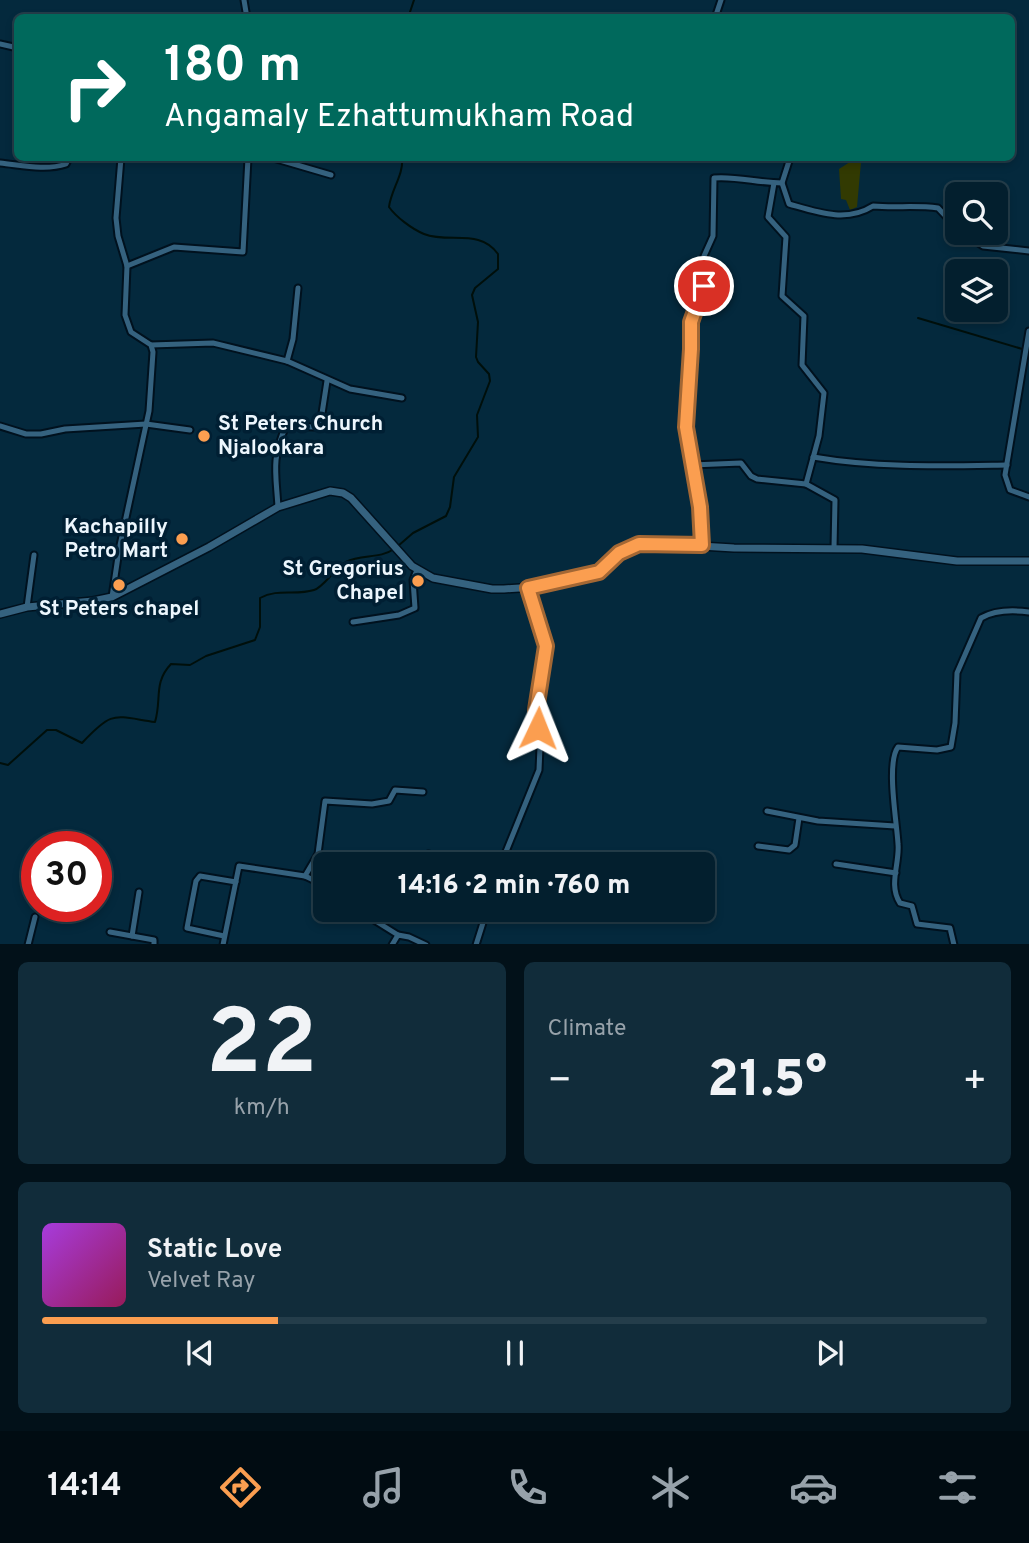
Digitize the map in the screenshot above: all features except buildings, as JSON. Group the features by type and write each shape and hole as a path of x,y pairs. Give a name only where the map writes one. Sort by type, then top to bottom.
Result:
{"street":[{"path":"0,163 34,167 60,166 68,161"},
{"path":"121,161 116,218 118,236 127,265 124,308 131,332 151,345 213,343 287,361 350,389 402,398"},
{"path":"127,265 174,247 243,252 248,161"},
{"path":"283,161 331,175"},
{"path":"789,161 782,183 789,204 830,216 863,212 873,205 938,208 945,215"},
{"path":"702,545 700,507 686,427 691,322 704,286 704,256 713,236 714,178 734,176 762,183 782,183"},
{"path":"774,183 768,217 786,237 782,296 804,316 802,365 824,393 819,436 806,484"},
{"path":"982,245 1029,251"},
{"path":"287,361 293,339 298,288"},
{"path":"1029,331 1005,475 1010,490 1029,497"},
{"path":"112,597 119,550 146,424 153,352 151,345"},
{"path":"278,508 276,446 286,426 314,427 321,420 327,381"},
{"path":"0,426 26,434 146,424 190,430"},
{"path":"813,457 847,463 927,467 1007,465"},
{"path":"692,465 741,463 751,476 757,479 806,484 835,500 834,548"},
{"path":"0,614 27,607 112,597 278,508 330,491 343,493 417,570 433,578 492,589 528,588 599,572 619,553 639,544 834,548 957,561 1029,561"},
{"path":"27,607 34,555"},
{"path":"353,622 398,615 415,608 413,580 417,570"},
{"path":"506,852 539,770 540,747 536,710 546,646 528,588"},
{"path":"954,944 950,928 917,925 912,906 900,903 896,897 894,887 899,845 891,772 895,750 898,747 937,750 951,747 956,723 957,673 981,618 988,614 1004,612 1029,612"},
{"path":"305,876 318,854 325,801 372,804 389,801 395,790 423,792"},
{"path":"767,811 799,818 895,826"},
{"path":"758,846 789,850 794,845 799,818"},
{"path":"836,864 896,873"},
{"path":"223,944 240,866 305,876 313,880"},
{"path":"224,936 187,928 196,881 200,876 236,882"},
{"path":"132,936 139,891"},
{"path":"28,944 34,922"},
{"path":"377,922 397,935 425,944"},
{"path":"476,944 483,922"},
{"path":"110,932 154,940 154,944"},
{"path":"392,944 397,935"}],"green space":[{"path":"851,161 861,162 857,207 850,210 846,200 841,199 839,169"}],"waterway":[{"path":"409,14 414,0"},
{"path":"398,546 413,533 446,516 450,507 454,477 478,437 477,415 490,381 489,374 476,357 478,322 472,295 475,288 498,269 498,254 482,241 424,234 392,211 389,207 402,161"},
{"path":"918,318 1029,351"},
{"path":"0,763 8,765 47,730 56,730 82,743 101,725 114,718 155,722 160,685 165,671 171,664 190,665 206,656 255,640 260,627 260,598 273,593 314,590 346,562 394,549"}],"place":[{"name":"St Peters Church Njalookara","path":"204,436"},
{"name":"Kachapilly Petro Mart","path":"182,539"},
{"name":"St Gregorius Chapel","path":"418,581"},
{"name":"St Peters chapel","path":"119,585"}],"route":[{"path":"538,728 536,710 546,646 528,588 599,572 630,546 650,543 702,545 700,507 686,427 691,322 704,286"}]}
